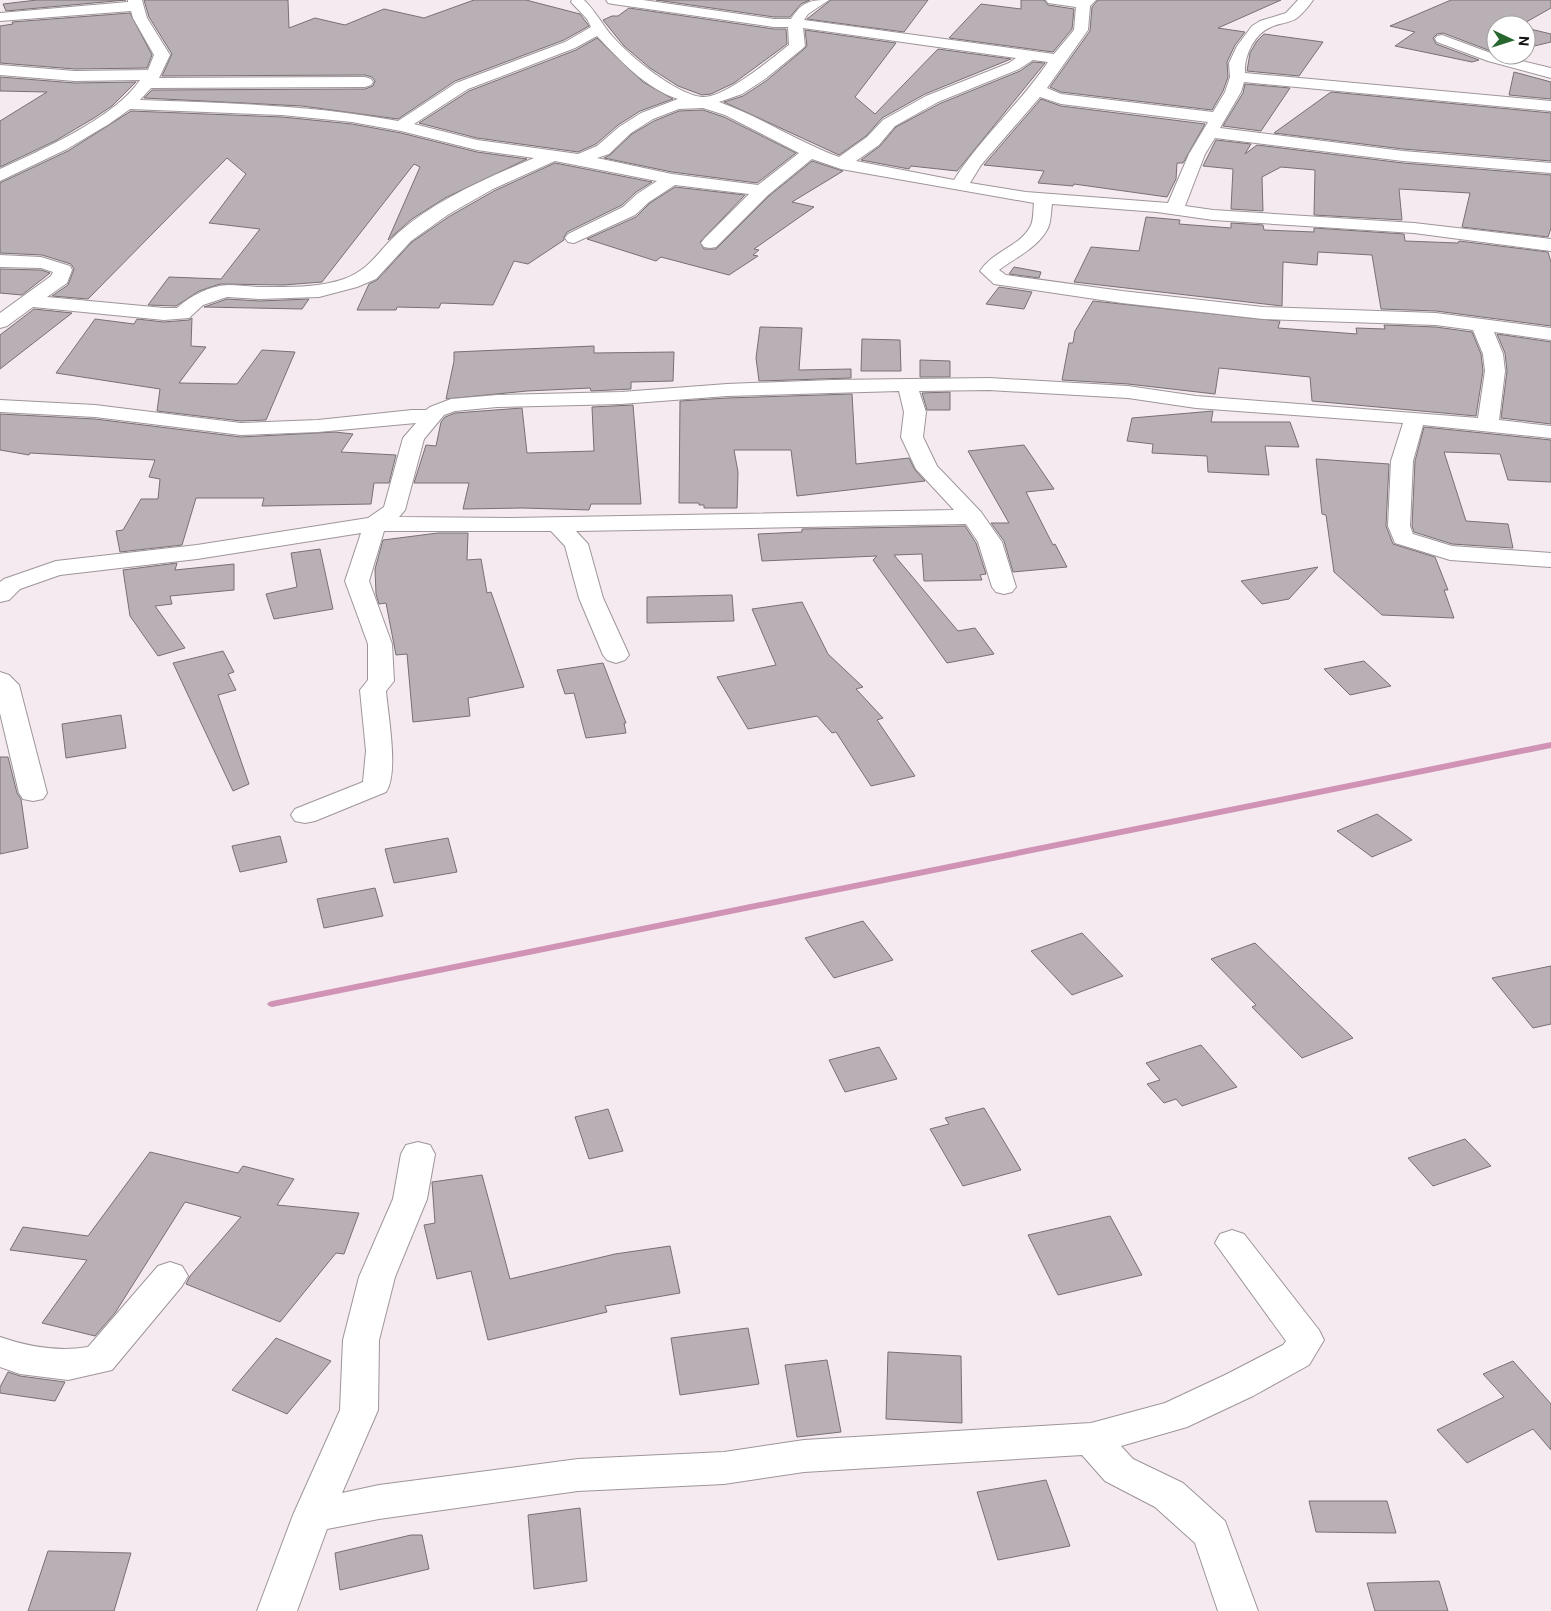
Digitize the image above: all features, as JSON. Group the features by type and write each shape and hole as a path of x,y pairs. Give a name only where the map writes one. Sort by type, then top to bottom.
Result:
{"street":[{"path":"573,1 605,0"},
{"path":"613,0 774,23 795,23 1058,59"},
{"path":"579,159 603,150 626,130 669,107 676,104 702,103 736,91 759,76 797,46 795,23 803,11 822,0"},
{"path":"959,186 974,162 1038,90 1058,59 1081,30 1086,2 1052,0"},
{"path":"1174,210 1197,154 1215,125 1238,77 1238,64 1242,49 1257,29 1265,24 1291,16 1306,0"},
{"path":"573,1 592,18 599,29 635,67 674,92 731,112 810,152 841,164 959,186 1044,198 1213,214 1414,228 1551,245"},
{"path":"0,17 136,3 140,18 162,55 150,79 126,104 85,133 0,176"},
{"path":"401,126 462,86 548,54 599,29"},
{"path":"1442,39 1493,58 1551,74"},
{"path":"841,164 873,141 889,123 932,99 1014,66 1029,56"},
{"path":"0,70 150,79 365,82"},
{"path":"1238,77 1551,106"},
{"path":"1038,90 1049,96 1061,99 1374,153 1551,168"},
{"path":"126,104 282,110 352,117 401,126 477,145 579,159 672,180 728,185 762,192"},
{"path":"710,243 762,192 810,152"},
{"path":"27,301 146,313 182,314 196,301 226,291 260,293 319,292 369,275 405,237 442,210 487,185 552,156"},
{"path":"574,238 629,212 643,198 672,180"},
{"path":"1044,198 1040,227 1022,247 993,265 989,271 992,275 1001,280 1113,296 1263,313 1416,318 1551,334"},
{"path":"0,261 58,266 63,270 60,279 0,322"},
{"path":"1481,325 1493,354 1496,371 1488,426"},
{"path":"305,815 376,786 379,751 373,690 381,681 380,644 357,581 375,524 394,510 414,438 437,412 451,405 497,401 592,400 794,387 989,384 1055,386 1128,392 1196,402 1415,418 1551,432"},
{"path":"907,385 915,412 912,437 927,469 973,517 990,542 1004,587"},
{"path":"0,406 95,411 242,429 326,425 412,416 433,417"},
{"path":"1415,418 1402,461 1399,526 1403,538 1450,553 1551,560"},
{"path":"0,595 12,584 56,568 197,552 375,524 557,524 973,517"},
{"path":"557,524 576,544 591,598 616,655"},
{"path":"0,680 6,685 33,793"},
{"path":"277,1611 313,1515 359,1410 361,1340 377,1277 410,1199 418,1154"},
{"path":"313,1515 379,1502 578,1476 724,1468 804,1456 1091,1439 1174,1416 1240,1385 1296,1355 1306,1340 1232,1243"},
{"path":"0,1352 20,1359 68,1365 99,1360 170,1276"},
{"path":"1091,1439 1119,1470 1169,1495 1211,1533 1238,1611"}],"building":[{"path":"37,0 126,0 6,11 3,4"},
{"path":"144,0 288,0 289,28 315,18 345,25 384,9 424,18 474,0 526,0 580,14 589,26 564,40 455,81 398,119 302,106 144,98 152,90 365,89 373,86 375,81 372,77 365,75 162,76 172,54 149,17"},
{"path":"656,0 810,0 801,4 790,17 774,17"},
{"path":"831,0 928,0 904,32 807,19"},
{"path":"1021,0 1044,0 1048,5 1074,9 1072,29 1053,52 949,38 981,4 1021,9"},
{"path":"1098,0 1281,0 1218,28 1245,32 1235,45 1227,62 1228,77 1223,91 1212,110 1061,92 1050,87 1090,31 1092,7"},
{"path":"1451,0 1551,0 1551,8 1536,16 1486,15 1486,49 1443,33 1437,34 1433,38 1436,44 1479,60 1472,62 1395,46 1415,32 1390,26"},
{"path":"629,8 774,29 786,29 787,44 734,83 711,94 702,95 678,86 650,68 624,46 603,20 612,16 618,16"},
{"path":"130,13 152,55 147,68 75,69 0,63 0,26 13,24 12,22"},
{"path":"805,30 896,43 855,97 875,114 938,49 1011,59 925,94 882,118 866,136 839,155 724,102 743,96 766,81 803,50 807,46"},
{"path":"1536,30 1551,34 1551,42 1536,46"},
{"path":"1264,34 1323,42 1299,76 1247,71 1250,53"},
{"path":"597,38 643,82 673,99 640,111 618,125 596,144 578,152 477,138 419,123 469,91 576,50"},
{"path":"1033,62 1045,63 957,171 911,166 909,169 861,160 880,146 896,127 939,104 1020,71"},
{"path":"1514,72 1551,82 1551,99 1509,95"},
{"path":"0,77 75,83 136,82 112,106 94,118 55,141 0,167 0,121 47,92 0,91"},
{"path":"1245,84 1290,88 1261,131 1223,126 1243,93"},
{"path":"1331,92 1551,113 1551,161 1403,149 1274,133"},
{"path":"1041,99 1061,106 1205,124 1183,163 1177,163 1176,179 1167,197 1074,184 1073,186 1038,183 1044,171 984,165"},
{"path":"703,110 724,117 796,153 757,183 672,172 604,158 610,155 632,134 654,121 679,111"},
{"path":"131,111 282,117 352,124 401,133 477,152 527,159 445,198 412,219 388,240 420,167 414,164 322,282 283,285 220,284 199,291 176,306 148,305 169,277 221,279 260,229 209,223 246,174 227,158 88,299 52,296 68,285 74,269 71,264 42,255 0,253 0,183 68,151"},
{"path":"1216,140 1251,144 1245,154 1257,145 1403,163 1551,175 1551,228 1548,237 1462,227 1470,193 1399,189 1402,220 1314,215 1315,170 1281,167 1262,177 1263,211 1231,209 1233,169 1203,166"},
{"path":"812,161 843,171 792,202 814,207 754,249 759,250 753,255 758,256 729,275 661,257 656,261 587,239 636,217 650,203 675,187 745,195 700,242 704,249 716,249 769,196"},
{"path":"555,163 652,182 636,192 622,205 567,232 564,240 528,264 514,261 493,305 441,303 439,308 397,307 396,310 357,310 369,284 377,280 412,242 450,216 494,191"},
{"path":"1146,217 1180,220 1179,224 1231,228 1231,223 1263,225 1264,230 1314,232 1314,228 1404,234 1405,241 1458,243 1459,241 1548,252 1551,262 1551,326 1436,311 1381,309 1372,255 1318,252 1317,265 1283,262 1282,306 1074,282 1091,247 1139,251"},
{"path":"1014,267 1041,272 1039,278 1009,274"},
{"path":"0,269 41,270 50,273 22,295 0,293"},
{"path":"999,287 1032,292 1024,309 986,304"},
{"path":"227,299 260,301 309,299 302,309 204,307"},
{"path":"1093,301 1280,321 1278,328 1357,334 1356,328 1385,329 1384,325 1436,327 1472,332 1481,354 1483,371 1476,416 1312,401 1310,377 1219,368 1215,394 1128,384 1062,380 1069,343 1073,343 1075,331"},
{"path":"34,309 72,313 0,369 0,335"},
{"path":"192,318 191,346 206,347 179,383 237,384 262,350 295,352 266,420 241,421 157,411 160,389 56,373 95,319 134,324 137,319 164,322 189,320"},
{"path":"760,327 802,328 799,370 851,369 851,378 759,381 756,358"},
{"path":"1497,334 1551,342 1551,424 1501,418 1507,371 1505,353"},
{"path":"862,339 900,340 901,371 861,371"},
{"path":"594,346 594,353 674,352 673,381 631,382 631,389 591,391 590,388 527,391 446,399 454,361 454,352"},
{"path":"920,360 950,361 950,377 920,377"},
{"path":"950,392 950,410 927,410 922,393"},
{"path":"852,394 856,464 909,458 915,470 925,481 797,496 791,450 734,450 738,472 737,508 704,508 704,505 699,505 699,503 679,503 680,401"},
{"path":"633,405 641,504 591,504 589,510 463,509 469,483 414,483 426,445 436,446 441,422 445,417 455,413 522,408 527,453 594,451 592,407"},
{"path":"1213,411 1211,422 1290,422 1299,447 1265,446 1269,475 1208,472 1207,456 1152,453 1153,444 1127,441 1132,418"},
{"path":"0,414 95,419 241,437 335,432 353,434 341,452 396,455 389,483 374,483 371,504 262,506 264,498 196,498 182,545 120,552 116,531 123,530 141,499 158,499 160,479 149,477 155,460 30,453 29,455 0,450"},
{"path":"1424,427 1551,440 1551,482 1508,480 1500,454 1444,452 1466,521 1508,524 1513,548 1452,544 1414,532 1412,526 1415,461"},
{"path":"1024,445 1054,489 1026,492 1053,545 1055,544 1067,567 1013,572 1004,541 991,523 1009,523 968,451"},
{"path":"1316,459 1389,464 1386,526 1393,544 1435,557 1448,590 1444,590 1454,618 1382,615 1334,572 1326,515 1322,514"},
{"path":"965,526 976,543 986,574 980,575 982,580 924,581 922,554 894,555 958,631 975,628 994,654 947,663 873,560 877,556 762,561 758,534 802,532 802,529"},
{"path":"438,533 468,533 467,560 481,559 487,593 491,592 524,687 468,698 470,716 413,722 407,654 396,655 386,603 379,604 376,594 375,569 383,540"},
{"path":"320,549 333,609 274,619 266,594 297,587 291,553"},
{"path":"177,563 175,570 234,564 234,590 170,596 172,604 155,606 185,648 158,656 130,616 123,570"},
{"path":"1318,567 1289,599 1262,604 1241,581"},
{"path":"732,595 734,621 647,623 647,597"},
{"path":"802,602 828,654 863,687 856,689 883,718 877,720 915,776 871,786 836,732 832,733 817,716 748,729 717,677 776,665 752,609"},
{"path":"223,651 234,672 228,674 236,690 218,695 249,784 233,791 173,663"},
{"path":"1364,661 1391,686 1350,695 1324,669"},
{"path":"603,663 626,723 624,723 626,733 586,738 574,693 565,694 557,670"},
{"path":"121,715 126,748 66,758 62,724"},
{"path":"0,757 8,757 17,793 21,799 28,848 0,854"},
{"path":"1377,814 1412,840 1372,857 1337,831"},
{"path":"280,836 287,862 240,872 232,846"},
{"path":"448,838 457,872 394,883 385,849"},
{"path":"375,888 383,916 324,928 317,899"},
{"path":"863,921 893,960 834,978 805,938"},
{"path":"1082,933 1123,976 1072,995 1031,951"},
{"path":"1255,943 1353,1038 1302,1058 1252,1007 1256,1005 1211,959"},
{"path":"1551,966 1551,1024 1533,1028 1492,978"},
{"path":"1201,1045 1237,1087 1182,1106 1176,1099 1164,1103 1147,1084 1160,1080 1146,1063"},
{"path":"879,1047 897,1079 845,1092 829,1060"},
{"path":"984,1108 1021,1170 963,1186 930,1129 949,1124 945,1118"},
{"path":"608,1109 623,1151 589,1159 575,1117"},
{"path":"1465,1139 1491,1166 1433,1186 1408,1158"},
{"path":"150,1152 238,1173 243,1166 294,1179 277,1205 359,1213 344,1254 336,1253 280,1322 186,1284 190,1276 241,1217 185,1202 115,1313 95,1336 42,1323 87,1260 10,1250 23,1227 88,1236"},
{"path":"482,1175 510,1279 615,1254 670,1246 680,1293 605,1306 607,1312 488,1340 471,1271 437,1279 424,1225 435,1223 432,1182"},
{"path":"1110,1216 1142,1275 1058,1295 1028,1235"},
{"path":"748,1328 759,1384 680,1395 671,1338"},
{"path":"276,1338 331,1361 287,1414 232,1390"},
{"path":"888,1352 961,1356 962,1423 886,1419"},
{"path":"827,1360 841,1432 797,1437 785,1365"},
{"path":"1513,1361 1551,1404 1551,1450 1533,1429 1467,1463 1437,1430 1504,1397 1483,1374"},
{"path":"8,1372 20,1376 65,1382 55,1401 0,1393 0,1387"},
{"path":"1046,1480 1070,1546 998,1560 977,1492"},
{"path":"1309,1501 1387,1501 1396,1533 1316,1532"},
{"path":"580,1508 587,1581 534,1589 528,1515"},
{"path":"411,1535 422,1535 429,1569 340,1590 335,1553"},
{"path":"48,1551 131,1553 114,1611 28,1611"},
{"path":"1439,1581 1448,1611 1375,1611 1367,1583"}],"waterway":[{"path":"272,1004 1551,745"}]}
